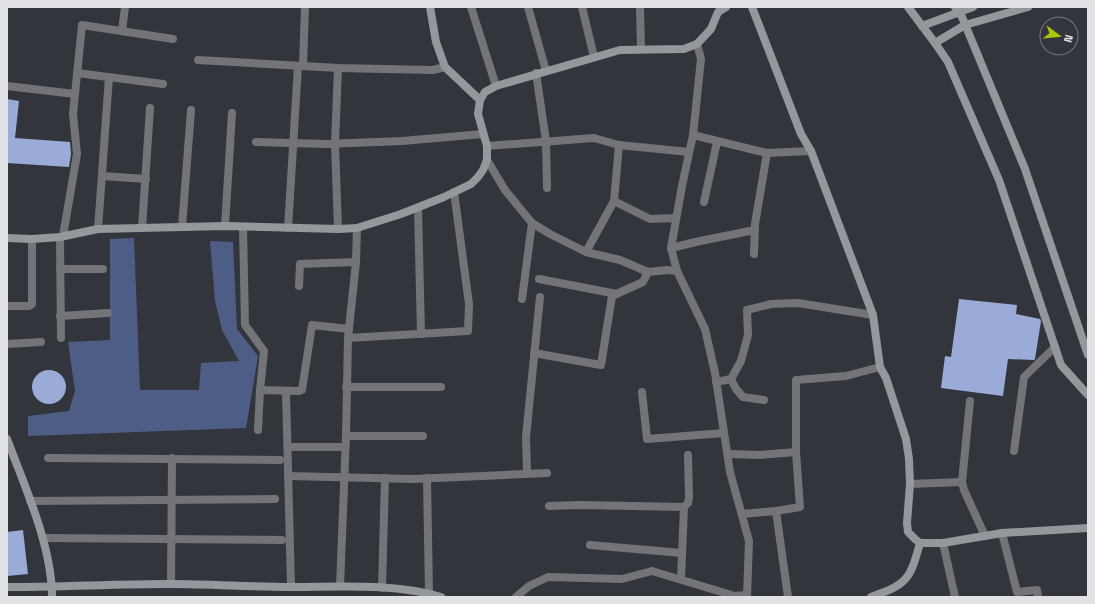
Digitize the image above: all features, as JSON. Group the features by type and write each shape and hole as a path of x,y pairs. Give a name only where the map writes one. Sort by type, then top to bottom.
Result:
{"street":[{"path":"122,31 125,7"},
{"path":"288,228 293,144 305,7"},
{"path":"430,7 436,42 445,67 480,100"},
{"path":"471,7 496,86"},
{"path":"528,7 546,70"},
{"path":"582,7 594,57"},
{"path":"640,7 641,49"},
{"path":"7,238 32,239 61,237 98,229 225,226 338,229 357,228 418,208 471,184 478,177 487,160 487,146 478,114 480,100 485,92 496,86 536,73 620,50 684,49 697,44 711,29 718,10 726,7"},
{"path":"752,7 802,134 811,151 873,315 880,367 886,378 906,438 910,459 907,523 908,532 920,543 943,543 1002,533 1088,528"},
{"path":"908,7 948,62 999,180 1061,365 1088,395"},
{"path":"922,26 956,9 973,7"},
{"path":"935,43 965,26 1028,7"},
{"path":"956,9 965,26 1025,169 1086,341 1088,355"},
{"path":"61,338 61,237 77,154 73,114 82,25 173,39"},
{"path":"516,597 529,586 548,577 622,579 652,571 735,596 746,596 749,541 730,472 716,382 705,329 677,271 671,248 693,135 701,59 697,44"},
{"path":"198,60 338,68 433,70 445,67"},
{"path":"338,68 335,144 338,229"},
{"path":"77,73 164,84"},
{"path":"536,73 546,141 547,188"},
{"path":"98,229 109,77"},
{"path":"7,86 75,94"},
{"path":"142,228 150,108"},
{"path":"182,227 191,110"},
{"path":"225,226 232,112"},
{"path":"256,142 335,144 402,141 484,134"},
{"path":"693,135 767,153 811,151"},
{"path":"487,146 594,138 619,145 689,152"},
{"path":"704,202 718,142"},
{"path":"586,252 614,201 619,145"},
{"path":"754,254 755,230 767,153"},
{"path":"487,160 505,190 532,223 550,234 586,252 620,260 648,272 667,270 677,271"},
{"path":"102,176 146,179"},
{"path":"348,338 468,331 469,304 454,192"},
{"path":"614,201 650,219 676,218"},
{"path":"418,208 421,334"},
{"path":"522,299 532,223"},
{"path":"243,227 245,325 264,351 258,430"},
{"path":"340,586 345,476 348,338 356,262 357,228"},
{"path":"671,248 755,230"},
{"path":"7,306 29,306 32,304 32,239"},
{"path":"299,286 300,264 356,262"},
{"path":"60,269 103,268"},
{"path":"534,353 601,365 612,296 643,282 648,272"},
{"path":"540,279 617,294"},
{"path":"527,473 526,437 540,297"},
{"path":"732,380 741,361 748,335 747,310 771,304 798,303 873,315"},
{"path":"60,316 108,313"},
{"path":"260,390 301,391 303,388 312,325 349,328"},
{"path":"7,344 41,342"},
{"path":"1014,451 1024,377 1055,347"},
{"path":"742,514 800,507 796,452 796,380 846,376 880,367"},
{"path":"716,382 732,380"},
{"path":"732,380 743,397 764,400"},
{"path":"346,387 441,386"},
{"path":"286,391 291,587"},
{"path":"642,392 647,439 724,433"},
{"path":"970,401 962,482 964,490 985,536"},
{"path":"346,436 423,436"},
{"path":"7,439 43,538 52,587 52,597"},
{"path":"288,446 345,447"},
{"path":"728,454 760,455 796,452"},
{"path":"681,579 684,507 688,503 689,497 688,455"},
{"path":"48,458 280,460"},
{"path":"171,584 172,458"},
{"path":"288,476 427,478 547,473"},
{"path":"382,588 384,478"},
{"path":"427,478 429,593"},
{"path":"910,484 962,482"},
{"path":"30,500 274,499"},
{"path":"549,506 580,505 684,507"},
{"path":"776,511 788,597"},
{"path":"1002,533 1017,592 1037,590 1038,597"},
{"path":"43,538 282,540"},
{"path":"871,597 893,589 906,579 913,568 920,543"},
{"path":"943,543 955,597"},
{"path":"590,546 682,553"},
{"path":"7,587 171,584 291,587 340,586 382,588 429,593 441,597"}],"shaded area":[{"path":"134,238 140,390 199,390 201,363 239,361 222,330 215,301 210,241 233,242 237,329 258,356 246,428 28,436 28,416 69,411 75,391 68,342 110,340 110,239"}],"building":[{"path":"7,99 19,101 15,138 70,142 71,154 69,167 7,163"},
{"path":"959,299 1017,305 1016,314 1040,319 1041,321 1035,359 1008,359 1003,396 941,388 945,356 951,357"},
{"path":"52,370 59,372 64,377 66,387 64,397 59,402 46,404 39,402 34,397 32,384 34,377 39,372"},
{"path":"23,530 28,574 7,576 7,532"}]}
